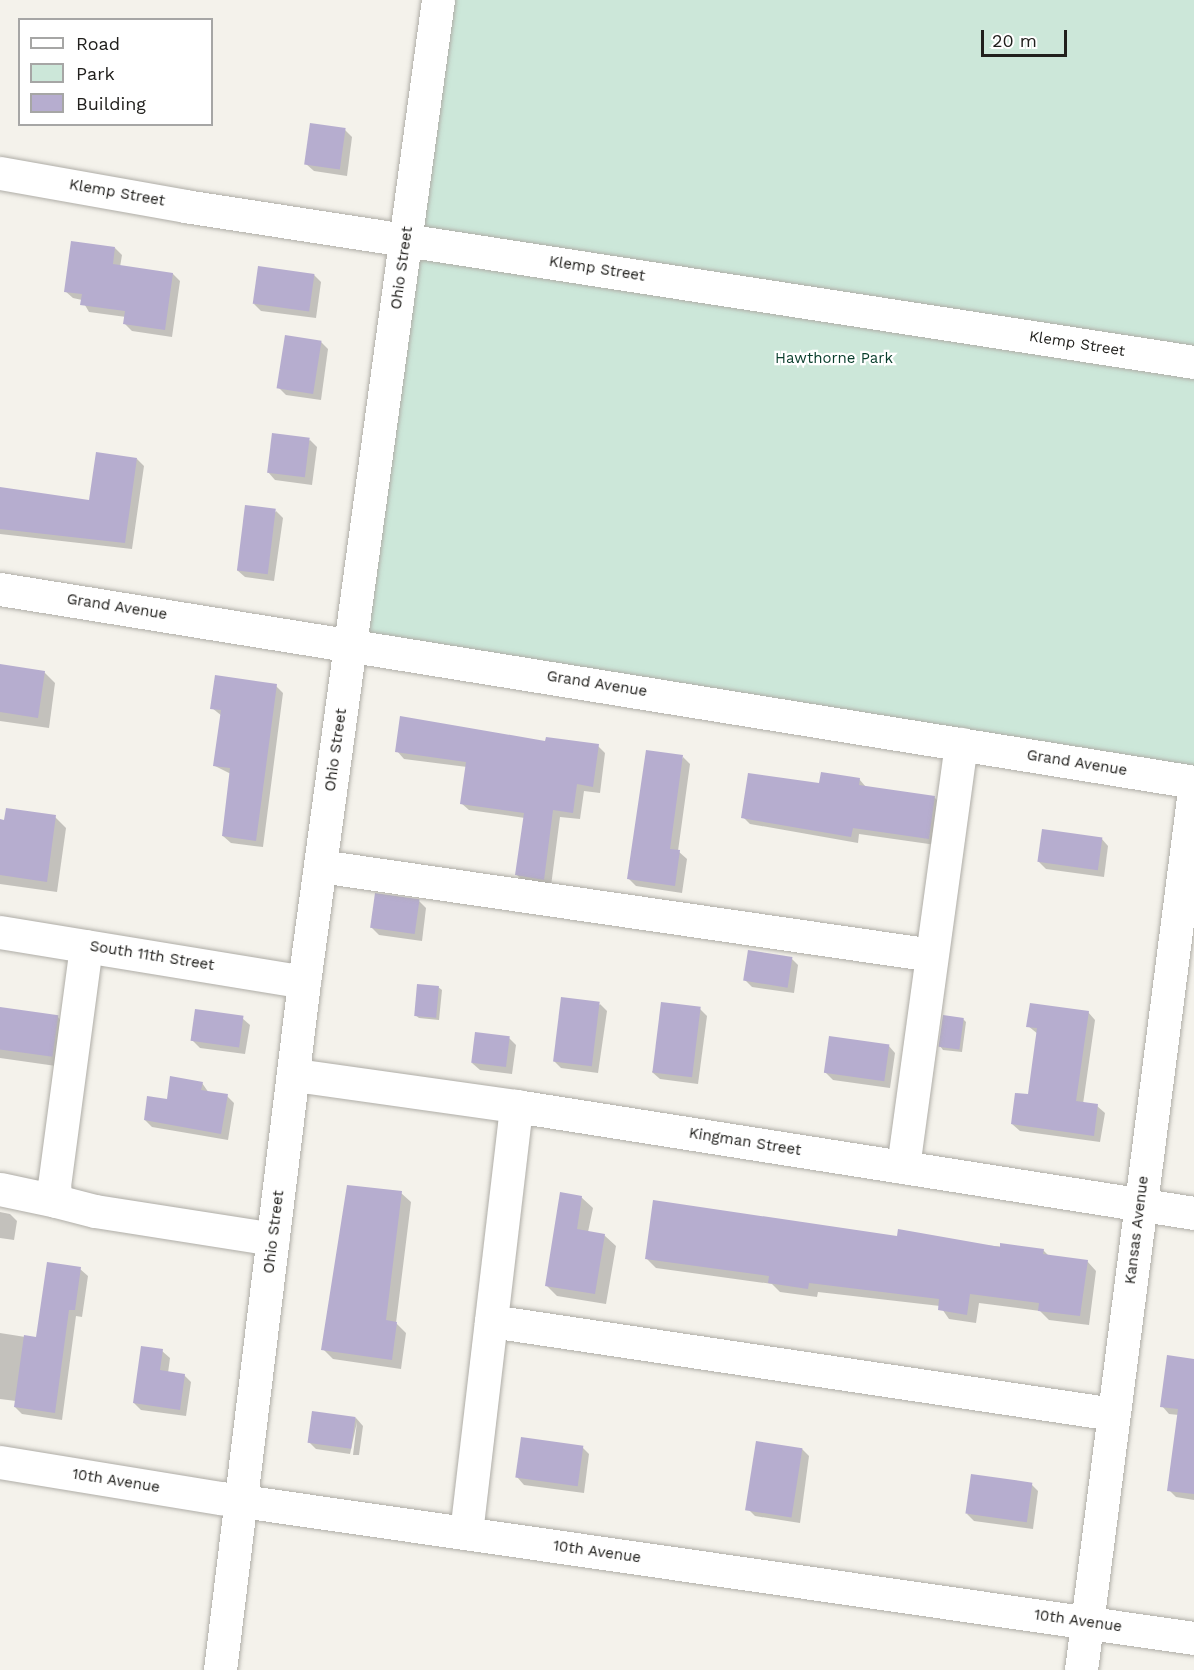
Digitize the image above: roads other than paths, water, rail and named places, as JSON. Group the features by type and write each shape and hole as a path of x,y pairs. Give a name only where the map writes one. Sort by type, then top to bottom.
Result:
{"street":[{"name":"Ohio Street","path":"220,1670 239,1500 295,1075 304,982 438,0"},
{"name":"Klemp Street","path":"0,173 1194,362"},
{"name":"Grand Avenue","path":"0,589 350,643 1194,782"},
{"path":"903,1167 961,744"},
{"name":"Kansas Avenue","path":"1081,1670 1140,1204 1181,991 1194,790"},
{"path":"320,866 932,955"},
{"name":"South 11th Street","path":"0,932 304,982"},
{"path":"56,1201 54,1185 86,946"},
{"name":"Kingman Street","path":"295,1075 516,1106 1194,1213"},
{"path":"466,1533 516,1106"},
{"path":"0,1189 95,1211 273,1239"},
{"path":"491,1321 1113,1414"},
{"name":"10th Avenue","path":"0,1462 239,1500 1194,1638"}],"park label":[{"name":"Hawthorne Park","path":"834,359"}]}
